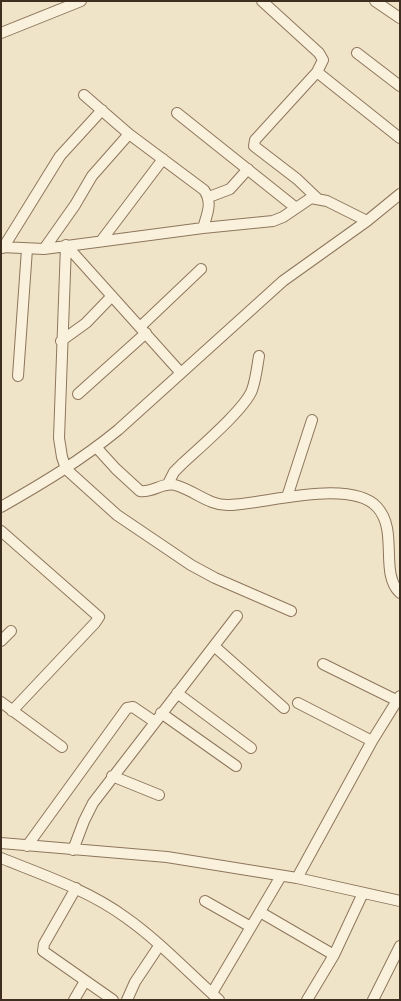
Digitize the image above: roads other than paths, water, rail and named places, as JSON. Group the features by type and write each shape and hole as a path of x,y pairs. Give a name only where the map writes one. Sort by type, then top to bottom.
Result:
{"street":[{"path":"1,33 81,1"},
{"path":"262,1 322,57 322,65 254,143 257,149 297,179 318,199"},
{"path":"375,1 400,18"},
{"path":"357,54 400,86"},
{"path":"316,72 400,138"},
{"path":"84,95 129,134 204,190 209,197 210,204 203,228"},
{"path":"102,110 60,156 2,248 44,249 203,228 273,221 311,198 318,199 367,221"},
{"path":"177,113 296,208"},
{"path":"44,249 75,205 92,176 129,134"},
{"path":"101,241 163,159"},
{"path":"209,197 230,190 248,169"},
{"path":"1,507 66,469 96,447 283,281 367,221 400,194"},
{"path":"66,245 181,373"},
{"path":"66,245 61,341 59,438 62,457 66,469 116,515 191,565 229,586 291,611"},
{"path":"18,376 27,249"},
{"path":"78,394 143,330 201,269"},
{"path":"61,341 86,323 112,296"},
{"path":"168,484 174,472 247,399 252,390 259,356"},
{"path":"287,497 312,420"},
{"path":"96,447 116,469 140,491 151,490 168,484 176,485 221,505 287,497 355,494 366,498 373,502 383,516 386,524 392,582 400,593"},
{"path":"1,531 99,617 12,711"},
{"path":"73,850 88,811 112,776 237,616"},
{"path":"1,641 11,631"},
{"path":"214,646 284,708"},
{"path":"297,878 372,741 399,698 323,664"},
{"path":"177,693 251,748"},
{"path":"1,702 62,747"},
{"path":"298,703 372,741"},
{"path":"27,846 127,708 133,707 155,722"},
{"path":"162,713 236,766"},
{"path":"112,776 159,795"},
{"path":"1,843 167,857 297,878 400,901"},
{"path":"1,858 76,888 126,917 216,997 251,927 281,876"},
{"path":"76,888 42,948 46,954 113,1000"},
{"path":"308,1000 334,954 363,893"},
{"path":"205,901 251,927"},
{"path":"260,912 334,954"},
{"path":"128,1000 135,982 159,946"},
{"path":"373,1000 400,946"},
{"path":"74,1000 85,982"}]}
